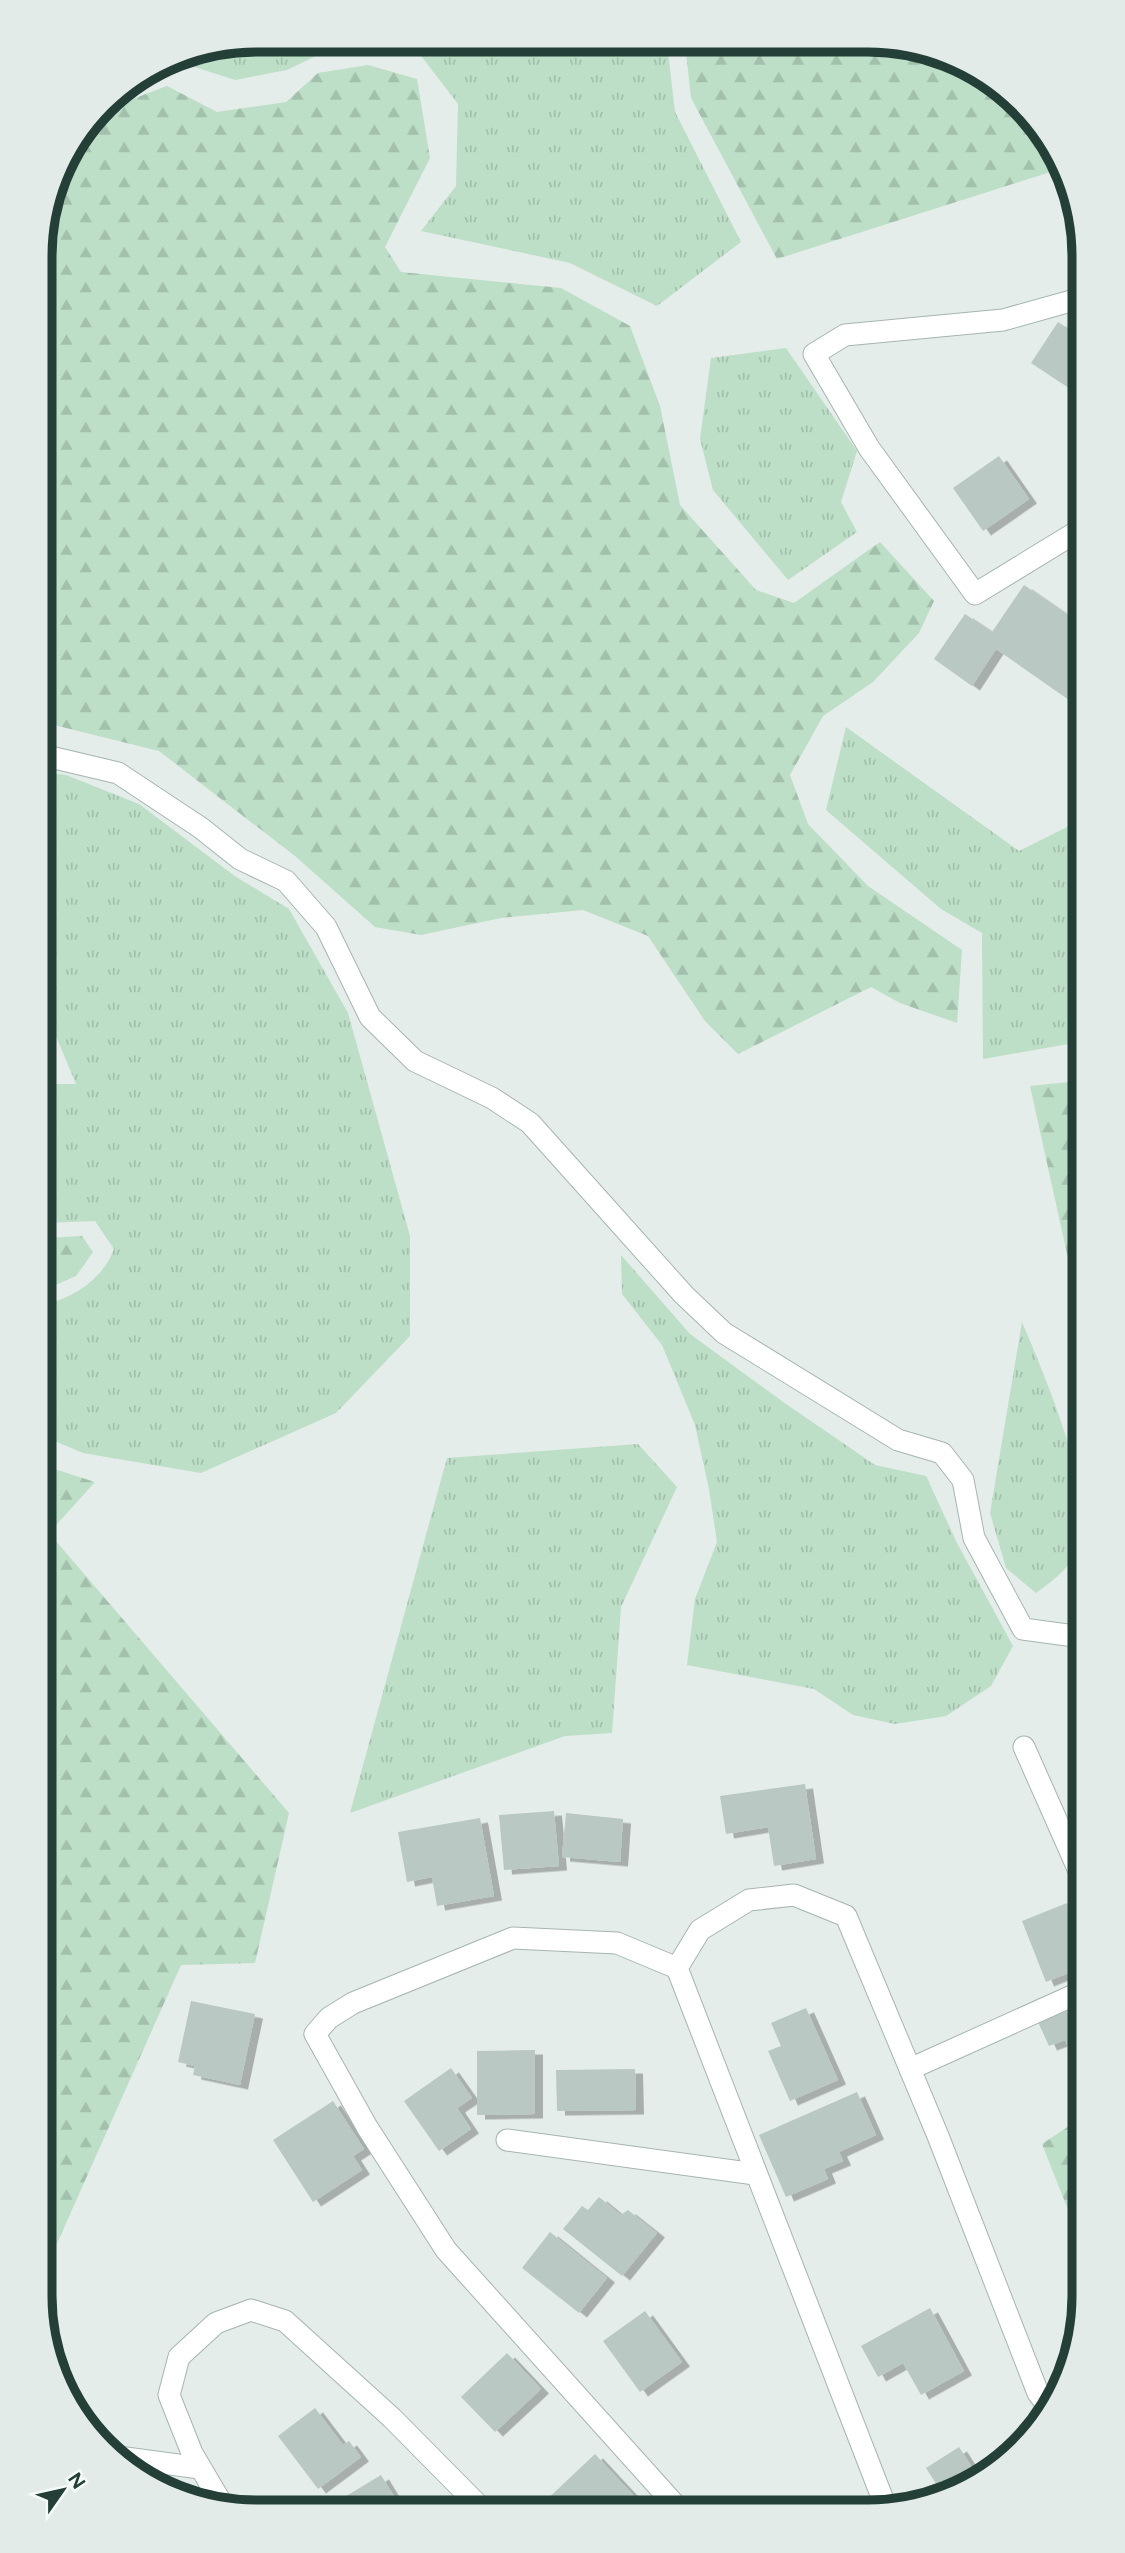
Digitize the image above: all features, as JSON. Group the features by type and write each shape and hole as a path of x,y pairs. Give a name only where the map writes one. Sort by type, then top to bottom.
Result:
{"street":[{"path":"1072,301 1003,320 845,335 814,354 869,448 975,594 1072,535"},
{"path":"53,757 118,773 201,828 240,859 286,881 326,927 370,1017 415,1061 492,1098 530,1123 684,1295 724,1333 898,1440 942,1453 963,1480 974,1538 1023,1629 1072,1636"},
{"path":"1024,1747 1072,1855"},
{"path":"677,1968 700,1930 749,1900 794,1895 846,1916 910,2068 1038,2393 1043,2400"},
{"path":"670,2500 446,2250 354,2106 315,2034 329,2018 353,2003 513,1938 617,1944 677,1968 884,2499"},
{"path":"910,2068 1072,1996"},
{"path":"507,2140 755,2174"},
{"path":"218,2497 192,2453 169,2395 179,2357 216,2323 251,2310 285,2321 392,2418 473,2500"},
{"path":"134,2459 201,2468"}],"green space":[{"path":"668,52 675,112 741,242 657,306 570,263 421,231 456,186 458,104 419,53"},
{"path":"686,52 869,52 908,56 947,68 993,95 1013,112 1030,132 1053,171 777,259 691,98"},
{"path":"243,53 322,53 287,70 235,80 187,65 217,56"},
{"path":"368,65 417,79 430,158 385,247 401,272 561,288 630,326 660,406 680,505 756,590 794,603 880,542 934,601 919,633 873,682 823,716 790,775 808,824 868,886 962,950 957,1023 900,1003 871,987 738,1054 705,1021 648,936 583,910 501,918 421,935 375,927 295,856 159,751 53,725 53,243 56,217 68,178 87,143 122,103 167,86 217,112 286,102 318,73"},
{"path":"786,348 857,451 841,502 857,532 788,580 713,490 700,439 711,358"},
{"path":"846,727 1019,851 1072,824 1072,1043 983,1059 982,933 941,909 826,810"},
{"path":"53,773 66,775 139,804 236,877 289,909 348,1013 410,1236 410,1336 336,1413 201,1473 83,1453 53,1440 53,1302 77,1292 86,1285 103,1269 114,1249 95,1221 53,1223 53,1084 76,1084 53,1029"},
{"path":"1072,1082 1072,1276 1030,1086"},
{"path":"82,1236 93,1252 76,1276 53,1286 53,1238"},
{"path":"621,1255 690,1334 786,1404 875,1465 926,1476 957,1543 1013,1646 991,1686 946,1716 895,1724 853,1715 814,1689 687,1665 695,1599 717,1542 709,1489 695,1425 662,1345 622,1294"},
{"path":"1022,1322 1072,1457 1072,1559 1057,1577 1036,1593 1006,1568 990,1513"},
{"path":"638,1444 677,1487 621,1607 612,1733 565,1736 350,1813 447,1458"},
{"path":"53,1469 95,1482 53,1529"},
{"path":"53,1538 289,1813 255,1963 181,1965 53,2253"},
{"path":"1072,2124 1072,2220 1042,2144"}],"building":[{"path":"1058,322 1072,331 1072,390 1031,363"},
{"path":"999,456 1029,499 983,531 953,488"},
{"path":"1024,585 1072,618 1072,702 996,649 972,686 934,659 965,614 992,632"},
{"path":"805,1784 816,1859 774,1866 768,1827 726,1834 720,1796"},
{"path":"554,1811 559,1866 504,1870 499,1815"},
{"path":"566,1813 623,1819 620,1862 562,1857"},
{"path":"480,1818 494,1896 437,1906 432,1877 407,1882 398,1832"},
{"path":"1067,1903 1072,1915 1072,1971 1046,1982 1022,1921"},
{"path":"191,2001 255,2014 240,2085 193,2075 195,2066 178,2062"},
{"path":"806,2008 838,2080 790,2101 768,2051 781,2046 771,2023"},
{"path":"1067,2011 1072,2018 1072,2057 1065,2040 1049,2046 1038,2022"},
{"path":"535,2050 535,2114 477,2115 477,2051"},
{"path":"451,2068 472,2098 457,2108 471,2129 439,2151 404,2101"},
{"path":"635,2069 636,2110 557,2111 556,2070"},
{"path":"857,2092 876,2135 839,2152 843,2161 824,2169 828,2179 786,2197 759,2135"},
{"path":"333,2101 364,2149 353,2156 362,2170 313,2202 273,2140"},
{"path":"599,2197 621,2215 628,2210 657,2233 622,2276 563,2229 582,2206 588,2210"},
{"path":"550,2232 607,2278 579,2313 522,2268"},
{"path":"930,2308 964,2371 921,2395 903,2363 878,2377 861,2346"},
{"path":"645,2311 682,2362 640,2392 603,2341"},
{"path":"507,2353 541,2389 495,2432 461,2397"},
{"path":"315,2408 343,2445 349,2441 361,2457 318,2489 278,2436"},
{"path":"959,2447 974,2471 939,2488 926,2468"},
{"path":"595,2454 634,2496 630,2500 546,2500"},
{"path":"381,2475 396,2500 340,2500"}]}
